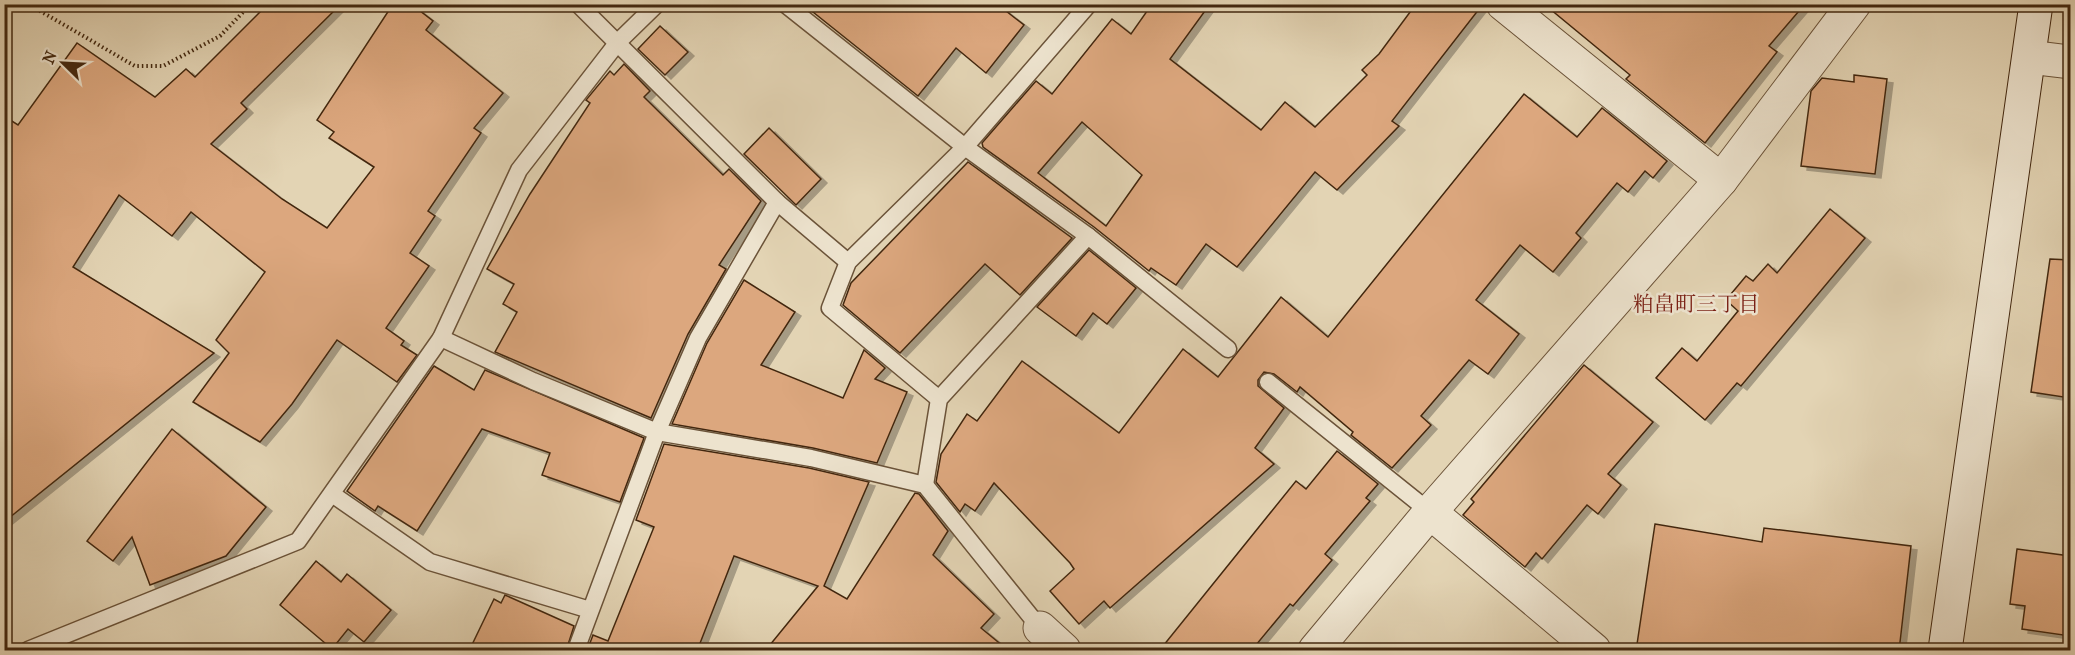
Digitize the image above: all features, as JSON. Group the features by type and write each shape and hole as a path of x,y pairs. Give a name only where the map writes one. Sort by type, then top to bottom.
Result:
{"street":[{"path":"1503,4 1721,180"},
{"path":"1315,651 1430,512 1721,180 1854,4"},
{"path":"1945,651 2036,4"},
{"path":"2030,57 2070,62"},
{"path":"1430,512 1594,651"},
{"path":"1040,628 1065,651"}],"lane":[{"path":"578,4 777,202 848,262"},
{"path":"28,651 298,542 441,338 519,170 618,42 657,4"},
{"path":"785,4 965,147 1088,236 1228,349"},
{"path":"939,399 830,308 848,262 965,147 1089,4"},
{"path":"576,651 657,432 698,338 777,202"},
{"path":"925,485 939,399 1088,236"},
{"path":"441,338 533,381 657,432 811,458 925,485 1040,628"},
{"path":"1268,382 1430,512"},
{"path":"332,494 430,562 590,610"}],"path":[{"path":"28,4 37,7 135,66 163,66 220,36 251,4"}],"building":[{"path":"268,4 341,4 241,103 247,109 211,144 282,199 327,228 374,167 329,138 334,132 317,120 393,4 411,4 433,21 426,30 503,93 474,128 481,133 428,211 435,216 410,253 429,266 386,328 404,341 401,345 417,355 397,382 337,340 292,404 260,442 193,402 229,353 216,340 265,272 191,212 172,236 119,195 73,267 214,353 4,522 4,116 18,125 77,43 155,97 186,69 195,77"},
{"path":"803,4 997,4 1024,25 986,73 956,48 918,96"},
{"path":"1152,4 1210,4 1170,59 1261,130 1285,102 1315,127 1367,75 1362,70 1379,54 1416,4 1483,4 1392,121 1399,126 1337,190 1315,172 1237,267 1206,244 1176,285 1151,268 1149,271 1094,227 983,147 982,143 1036,81 1052,94 1112,19 1131,34","holes":["1082,122 1142,175 1106,226 1038,173"]},
{"path":"1544,4 1805,4 1769,46 1777,52 1705,143 1626,79 1630,75"},
{"path":"660,26 688,52 665,75 638,49"},
{"path":"624,64 650,91 644,97 723,175 729,169 761,201 719,265 726,269 688,334 651,418 495,352 517,312 503,304 514,284 487,269 530,194 590,103 586,100 610,71 614,75"},
{"path":"1854,75 1887,79 1875,174 1801,166 1811,91 1822,78 1854,82"},
{"path":"1524,94 1577,137 1602,108 1667,161 1653,178 1645,171 1628,192 1617,183 1576,233 1581,238 1553,272 1520,245 1476,300 1519,334 1488,374 1469,360 1421,416 1431,425 1392,468 1351,435 1353,432 1300,387 1297,392 1274,374 1264,372 1258,380 1258,386 1284,408 1255,448 1274,464 1110,608 1104,601 1079,624 1050,591 1074,569 994,483 975,511 965,504 960,512 936,482 941,454 967,414 977,421 1022,361 1119,433 1183,349 1218,377 1281,297 1328,337"},
{"path":"769,128 821,179 796,205 744,154"},
{"path":"968,162 1072,238 1020,295 985,264 900,353 843,305 851,283"},
{"path":"1830,209 1865,238 1741,386 1737,383 1705,420 1656,378 1682,348 1697,361 1738,311 1726,300 1746,276 1753,281 1768,264 1777,273"},
{"path":"1089,250 1136,288 1107,324 1093,313 1076,336 1037,307"},
{"path":"2050,259 2070,260 2070,398 2031,392"},
{"path":"744,280 795,312 761,365 843,398 864,350 885,368 875,379 907,392 877,463 813,448 672,424 707,343"},
{"path":"1584,365 1653,422 1608,474 1621,485 1598,514 1587,505 1542,559 1536,553 1525,567 1463,515 1474,502 1471,499"},
{"path":"434,366 474,390 485,370 644,438 620,502 542,475 550,453 482,429 417,531 378,506 375,511 347,491"},
{"path":"172,429 266,507 226,556 150,585 132,537 113,561 87,541"},
{"path":"664,444 809,468 869,482 824,586 847,599 915,493 919,494 948,531 933,555 994,614 981,628 1009,651 765,651 818,586 734,556 697,651 587,651 593,635 608,641 654,527 636,520"},
{"path":"1337,451 1378,484 1366,498 1370,501 1325,554 1332,560 1293,606 1290,604 1251,651 1159,651 1296,481 1306,489"},
{"path":"1655,524 1762,542 1764,528 1911,546 1899,651 1636,651"},
{"path":"2017,549 2070,556 2070,636 2022,629 2025,606 2010,604"},
{"path":"316,561 341,582 347,574 391,610 364,642 348,629 332,649 280,605"},
{"path":"505,595 574,626 566,651 469,651 494,599 501,603"}],"district":[{"name":"粕畠町三丁目","path":"1696,304"}]}
